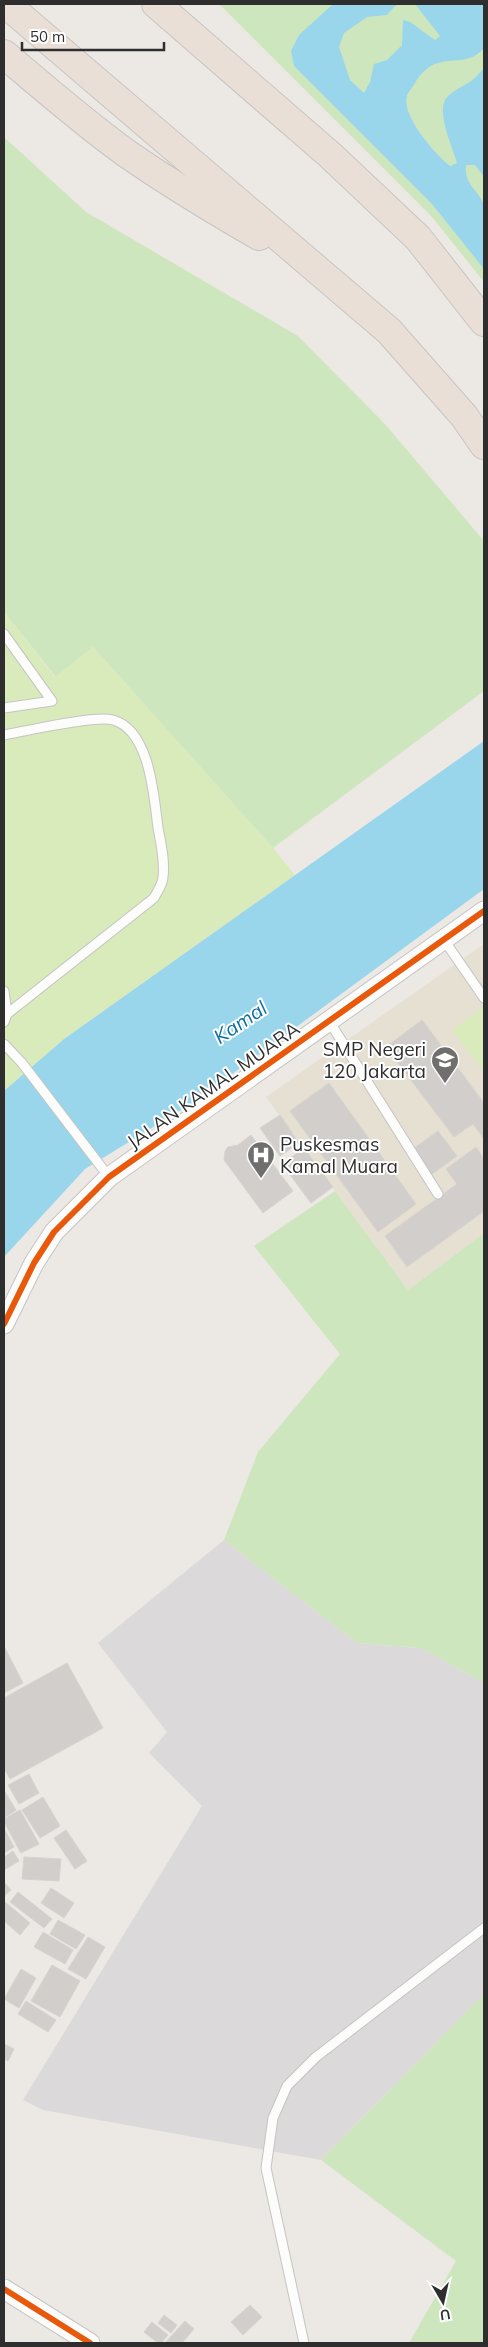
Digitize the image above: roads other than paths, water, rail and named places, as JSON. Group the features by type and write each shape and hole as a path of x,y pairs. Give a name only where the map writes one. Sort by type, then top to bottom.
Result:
{"highway":[{"path":"6,4 389,331 464,416 484,445"},
{"path":"156,4 330,155 418,238 484,322"},
{"path":"4,54 73,112 126,152 209,207 283,250 348,295"}],"street":[{"name":"JALAN KAMAL MUARA","path":"4,1324 34,1263 54,1232 104,1172 329,1021 484,911"},
{"path":"4,2289 90,2343"}],"lane":[{"path":"4,634 52,701 4,708"},
{"path":"4,735 96,720 113,720 122,724 131,733 144,754 151,775 163,857 164,878 154,898 5,1018"},
{"path":"444,940 484,998"},
{"path":"4,991 5,1018"},
{"path":"329,1021 438,1194"},
{"path":"4,1044 22,1063 104,1172"},
{"path":"304,2343 266,2168 273,2118 287,2086 316,2057 484,1928"}],"water":[{"path":"333,4 400,4 395,6 387,15 367,17 344,33 339,47 350,80 364,93 370,82 374,64 387,60 402,45 403,20 410,22 435,40 440,36 415,4 484,4 484,48 479,53 463,60 438,63 428,68 408,93 407,104 414,124 429,144 450,166 457,163 446,129 443,110 444,102 453,92 471,81 484,67 484,177 475,165 466,165 466,172 467,178 480,196 484,206 484,269 432,204 294,66 291,51 299,35"},
{"name":"Kamal","path":"484,741 484,889 197,1100 85,1169 4,1257 4,1091 64,1039"}],"place":[{"name":"SMP Negeri 120 Jakarta","path":"445,1084"},
{"name":"Puskesmas Kamal Muara","path":"261,1179"}]}
